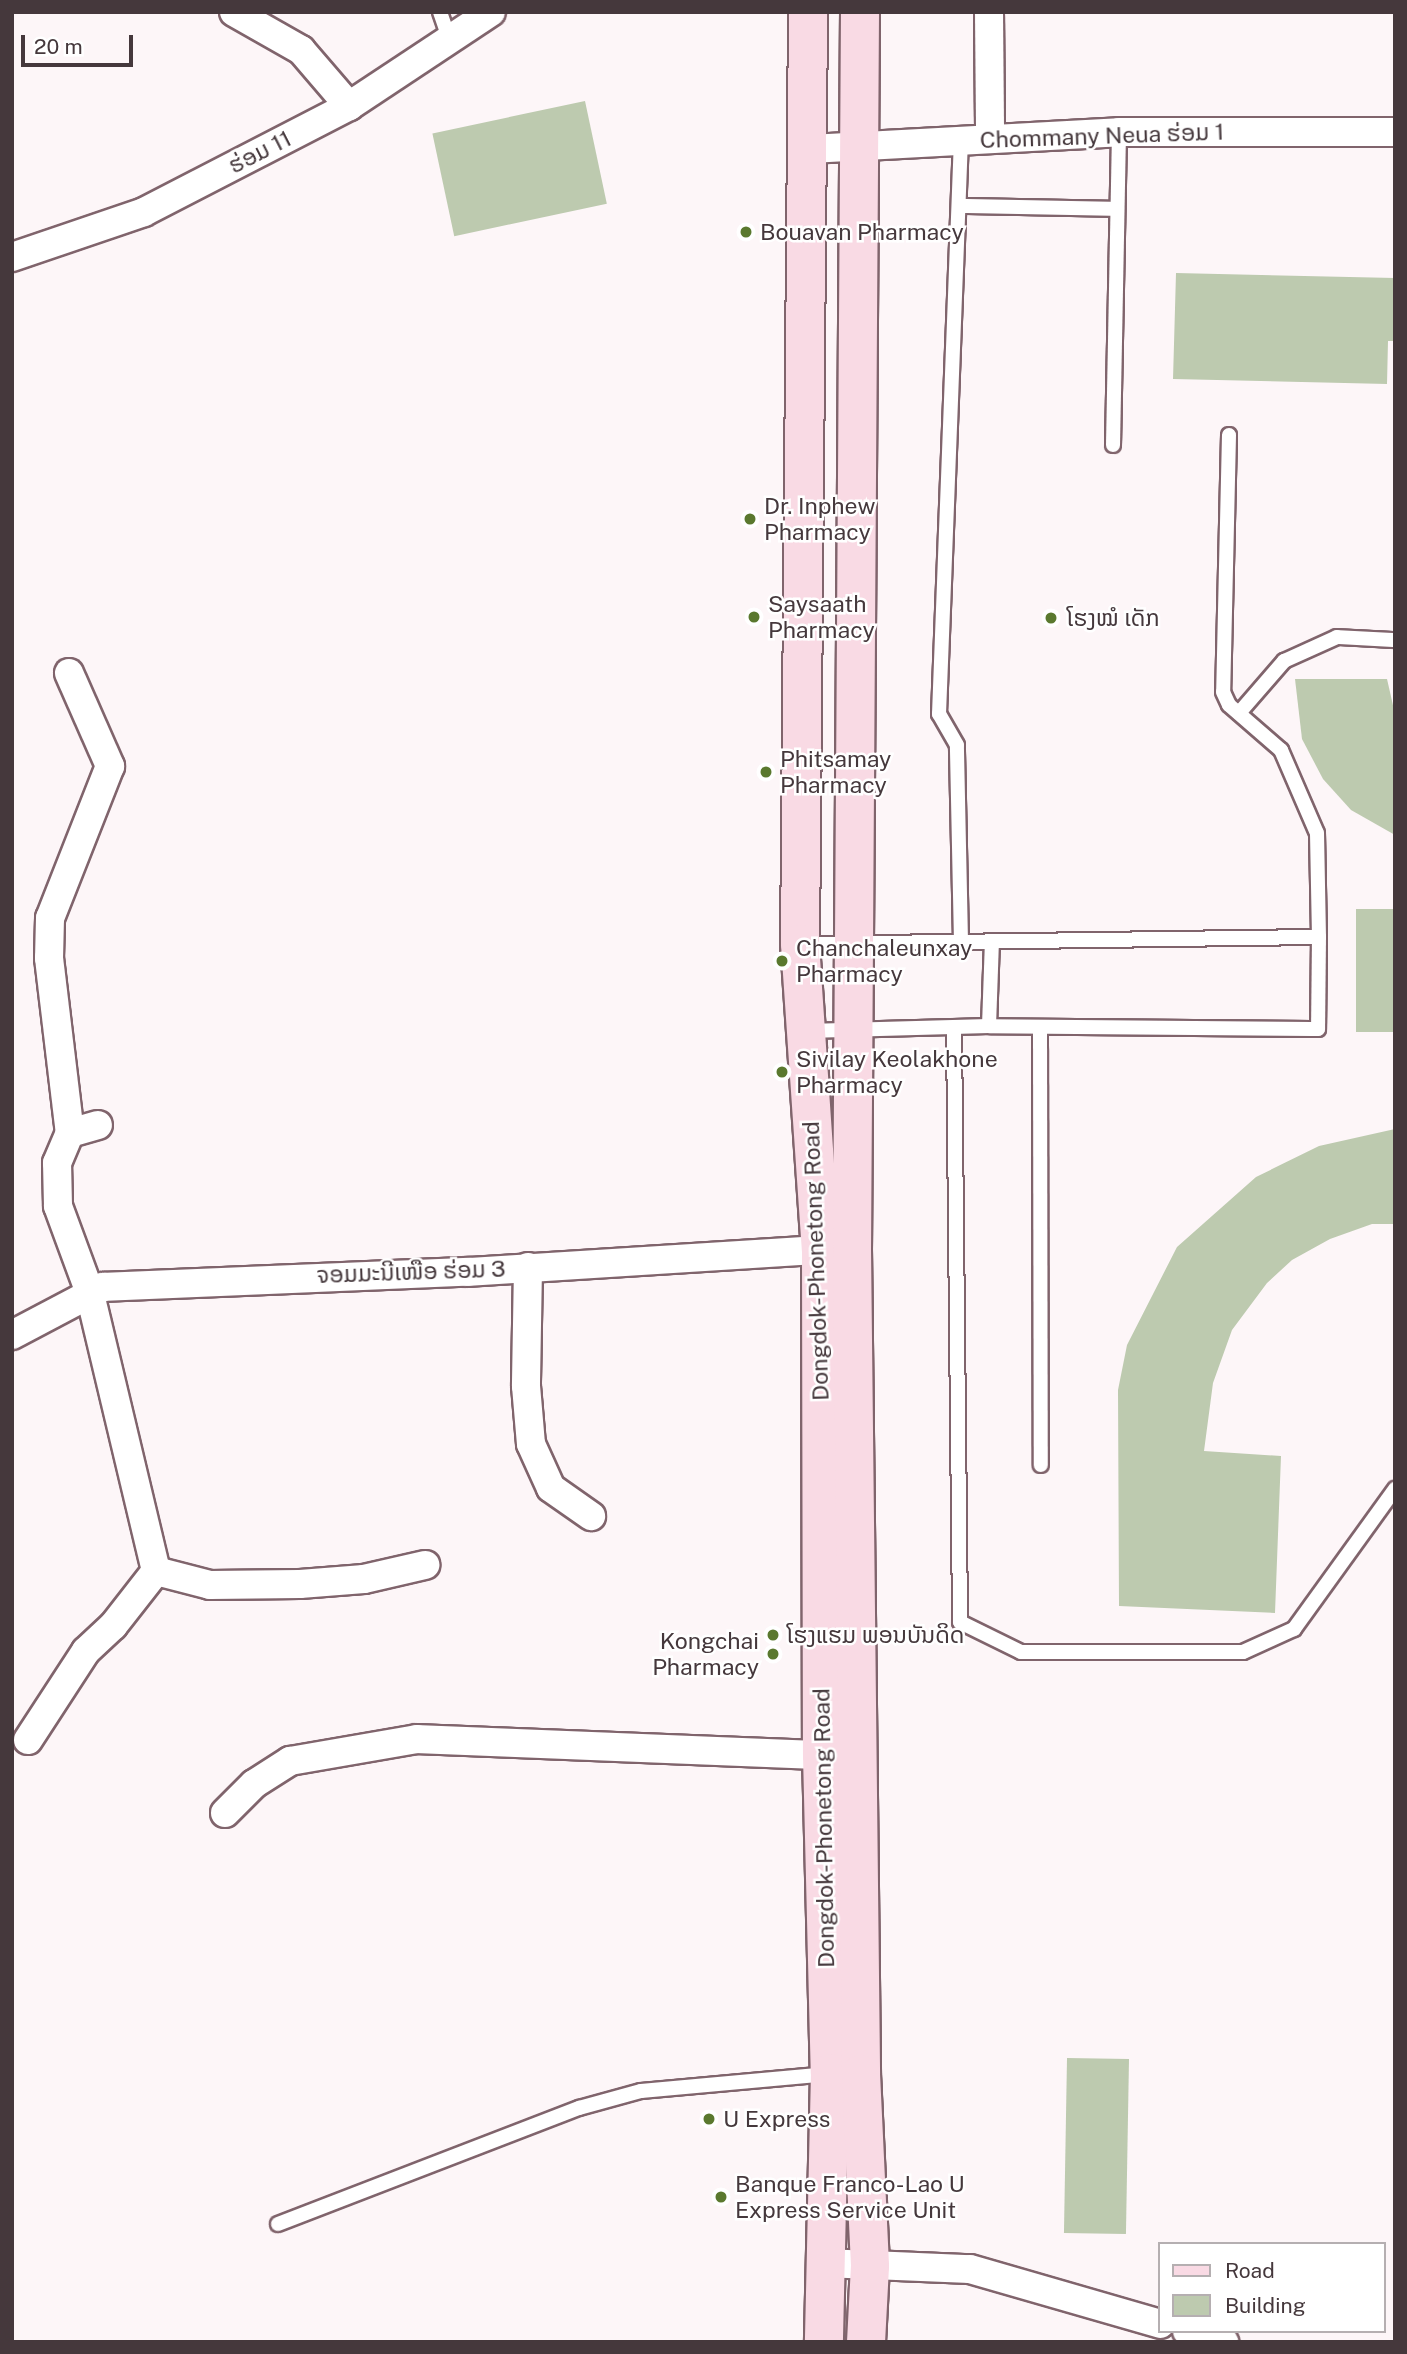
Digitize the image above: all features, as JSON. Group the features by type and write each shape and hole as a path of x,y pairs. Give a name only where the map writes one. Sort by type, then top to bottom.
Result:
{"main road":[{"name":"Dongdok-Phonetong Road","path":"808,12 810,149 800,944 821,1250 822,1755 830,2073 824,2342"},
{"name":"Dongdok-Phonetong Road","path":"860,12 852,1250 861,2074 870,2266 866,2342"}],"street":[{"path":"234,12 301,50 349,106"},
{"name":"ຮ່ອມ 11","path":"12,257 144,212 349,106 450,43 491,12"},
{"path":"989,12 990,138"},
{"name":"Chommany Neua ຮ່ອມ 1","path":"810,149 859,150 961,140 1119,132 1395,132"},
{"path":"69,673 110,766 50,918 48,958 70,1133 57,1163 58,1206 90,1293 156,1571"},
{"path":"70,1133 98,1125"},
{"name":"ຈອມມະນີເໜືອ ຮ່ອມ 3","path":"12,1335 103,1287 821,1250"},
{"path":"528,1267 526,1387 531,1444 551,1488 591,1516"},
{"path":"156,1571 209,1585 300,1584 363,1579 425,1565"},
{"path":"28,1741 86,1651 113,1626 156,1571"},
{"path":"225,1813 254,1784 289,1761 417,1739 822,1755"},
{"path":"824,2263 970,2269 1158,2323"},
{"path":"1194,2333 1224,2342"}],"lane":[{"path":"440,12 450,43"},
{"path":"1113,445 1119,132"},
{"path":"961,140 961,206 939,714 957,745 961,942"},
{"path":"961,206 1116,209"},
{"path":"806,1031 989,1026 1318,1029 1317,833 1281,750 1239,713 1223,692 1229,435"},
{"path":"1239,713 1284,661 1337,637 1395,640"},
{"path":"800,944 855,941 992,942 1319,937"},
{"path":"989,1026 992,942"},
{"path":"954,1028 960,1622 1021,1652 1243,1652 1294,1629 1395,1489"},
{"path":"1040,1028 1041,1465"},
{"path":"278,2224 579,2108 641,2091 830,2073"}],"building":[{"path":"585,101 607,204 454,236 432,133"},
{"path":"1176,273 1395,278 1395,341 1388,341 1387,384 1173,379"},
{"path":"1295,679 1387,679 1395,714 1395,835 1351,810 1323,779 1302,739"},
{"path":"1356,909 1395,909 1395,1032 1356,1032"},
{"path":"1395,1129 1395,1224 1372,1224 1330,1239 1292,1260 1267,1283 1232,1330 1213,1383 1204,1451 1281,1456 1275,1613 1119,1606 1118,1390 1127,1345 1177,1247 1256,1177 1319,1146"},
{"path":"1067,2058 1129,2059 1126,2234 1064,2233"}],"place":[{"name":"Bouavan Pharmacy","path":"746,232"},
{"name":"Dr. Inphew Pharmacy","path":"750,519"},
{"name":"Saysaath Pharmacy","path":"754,617"},
{"name":"ໂຮງໝໍ ເດັກ","path":"1051,618"},
{"name":"Phitsamay Pharmacy","path":"766,772"},
{"name":"Chanchaleunxay Pharmacy","path":"782,961"},
{"name":"Sivilay Keolakhone Pharmacy","path":"782,1072"},
{"name":"ໂຮງແຮມ ພອນບັນດິດ","path":"773,1635"},
{"name":"Kongchai Pharmacy","path":"773,1654"},
{"name":"U Express","path":"709,2119"},
{"name":"Banque Franco-Lao U Express Service Unit","path":"721,2197"}]}
